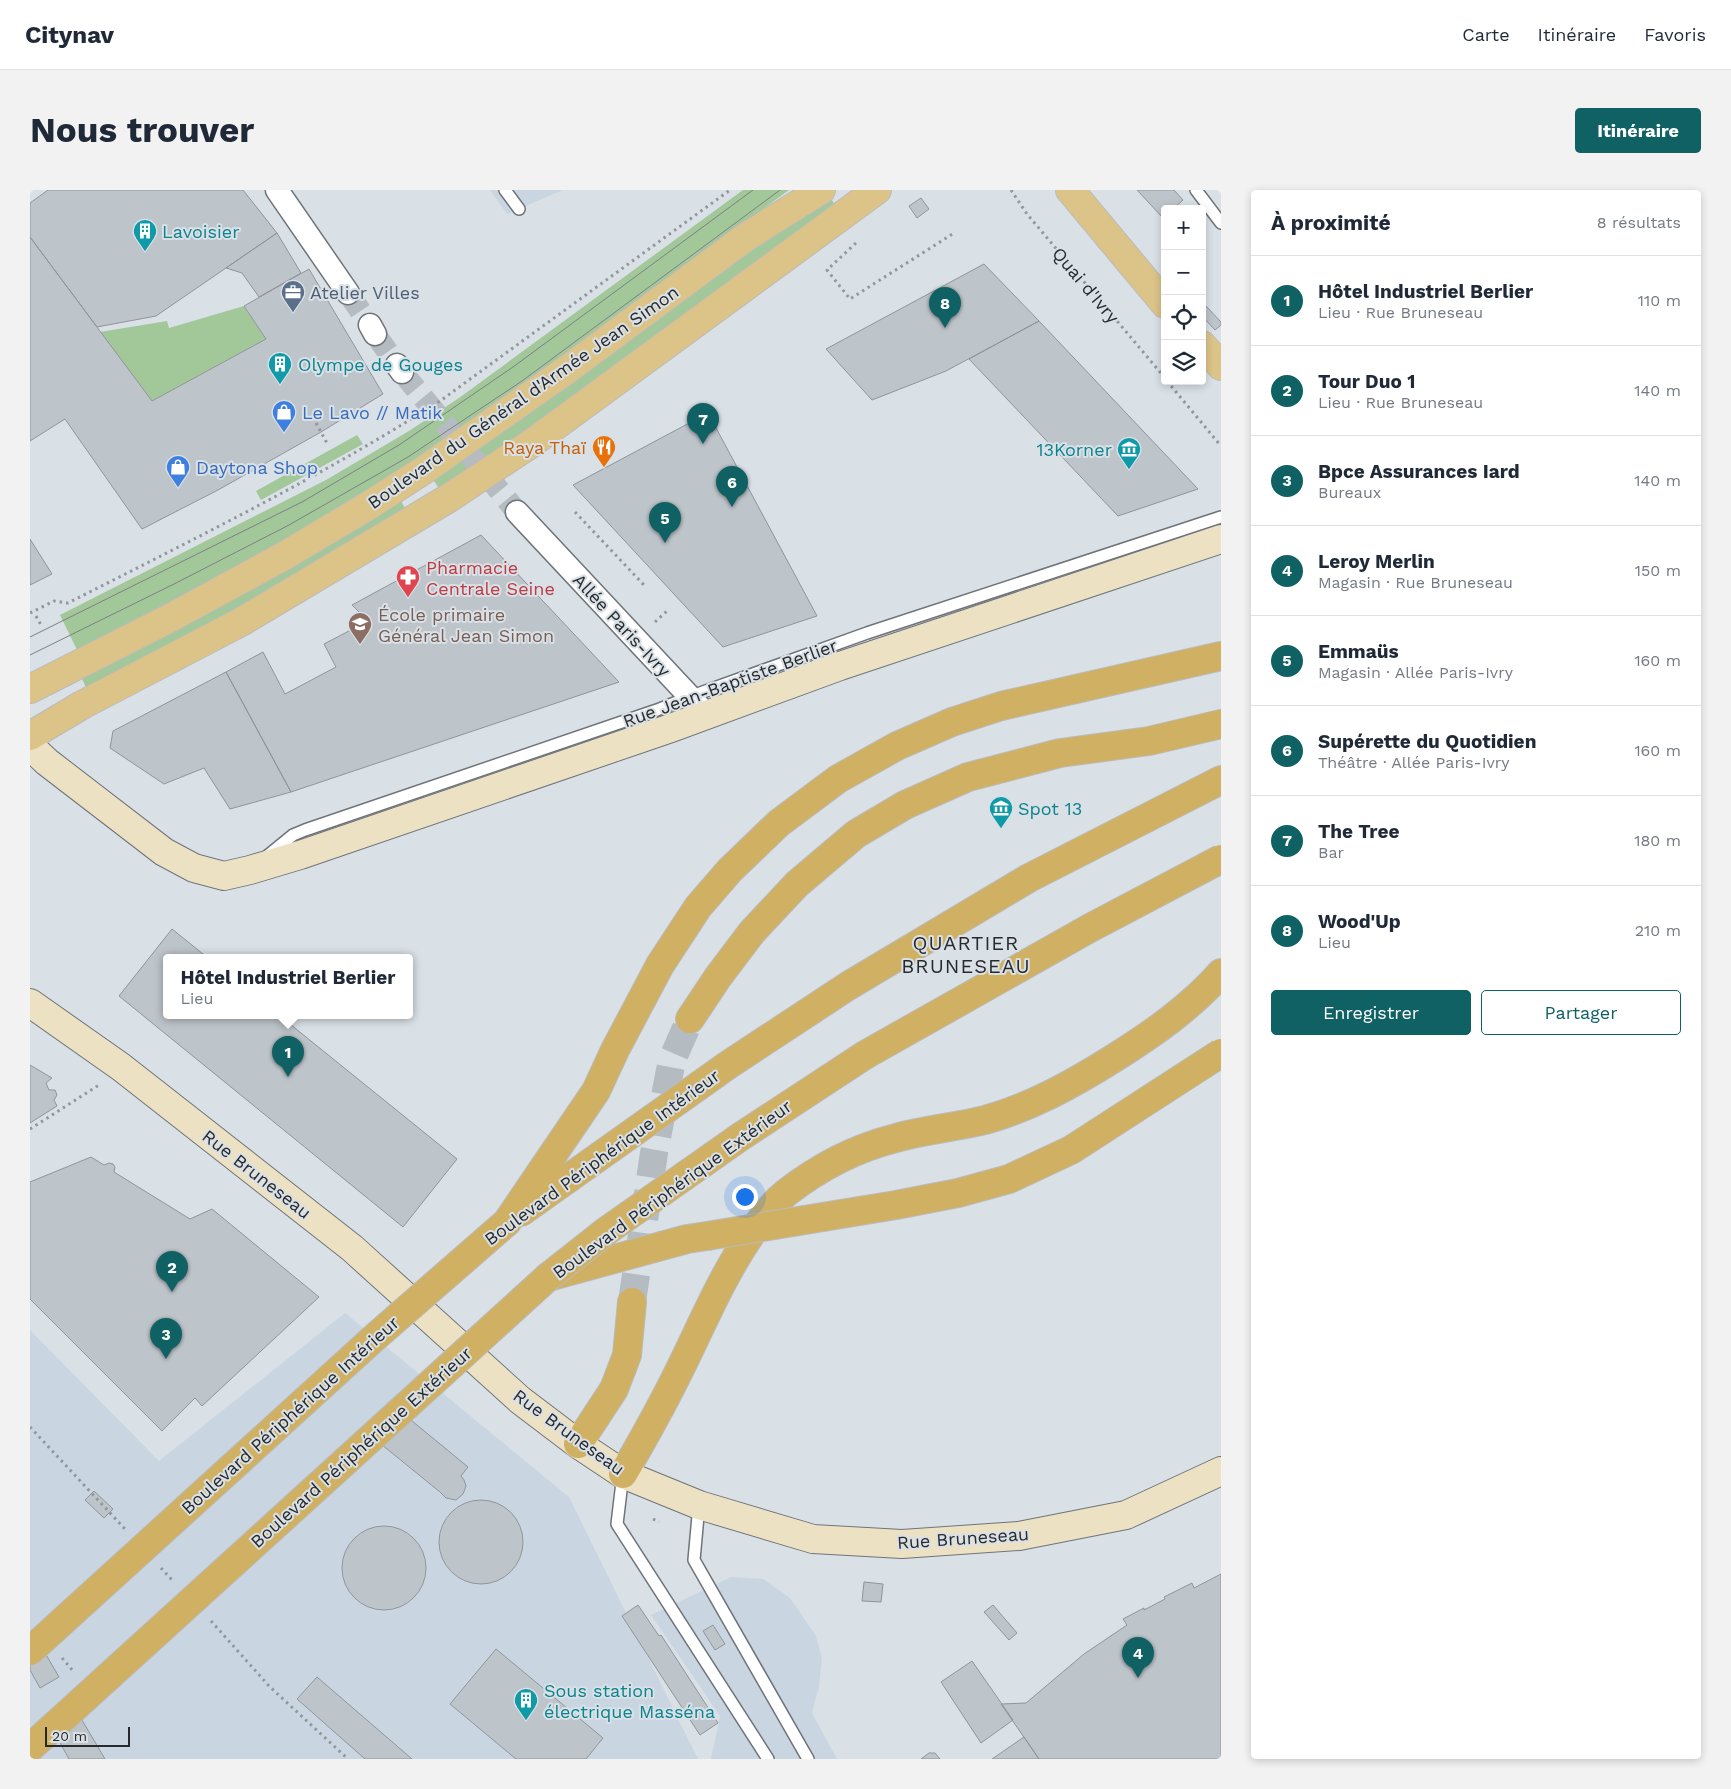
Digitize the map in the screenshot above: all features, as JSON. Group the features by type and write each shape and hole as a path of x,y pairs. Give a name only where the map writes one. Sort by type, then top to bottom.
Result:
{"highway":[{"path":"508,1222 596,1091 615,1050 660,965 698,907 730,870 779,823 838,779 897,746 952,722 1001,706 1221,656"},
{"path":"690,1019 718,977 752,932 797,884 856,834 904,805 968,777 1060,753 1149,741 1221,724"},
{"name":"Boulevard Périphérique Intérieur","path":"30,1650 374,1338 508,1222 728,1065 848,986 1029,878 1221,780"},
{"name":"Boulevard Périphérique Extérieur","path":"30,1748 548,1277 605,1232 740,1137 865,1055 1090,928 1221,859"},
{"path":"623,1474 653,1422 715,1296 739,1252 764,1215 785,1194 833,1162 869,1146 924,1132 985,1120 1039,1101 1091,1072 1155,1032 1208,988 1221,973"},
{"path":"548,1277 687,1239 896,1206 958,1193 1009,1179 1071,1150 1221,1053"},
{"path":"578,1444 614,1389 627,1355 632,1302"}],"main road":[{"name":"Boulevard du Général d'Armée Jean Simon","path":"30,689 172,617 284,556 368,506 568,369 746,238 822,190"},
{"name":"Boulevard du Général d'Armée Jean Simon","path":"30,736 82,705 241,622 449,498 532,443 877,190"},
{"path":"1070,190 1161,299"},
{"path":"1206,349 1221,366"},
{"name":"Rue Jean-Baptiste Berlier","path":"30,746 54,768 164,852 194,868 224,876 300,855 698,706 831,669 1221,539"},
{"name":"Rue Bruneseau","path":"30,1003 121,1068 352,1248 520,1400 578,1444 623,1474 699,1505 813,1539 902,1544 1019,1536 1126,1515 1221,1471"}],"street":[{"path":"277,190 348,293"},
{"name":"Allée Paris-Ivry","path":"517,512 698,706"}],"lane":[{"path":"505,190 519,209"},
{"path":"1196,190 1221,223"},
{"name":"Rue Jean-Baptiste Berlier","path":"698,706 867,633 1221,517"},
{"path":"623,1474 618,1524 768,1759"},
{"path":"699,1505 694,1560 808,1759"}],"path":[{"path":"30,613 54,601 68,603 262,504 365,448 448,396 730,190"},
{"name":"Quai d'Ivry","path":"1011,190 1027,214 1161,373"},
{"path":"860,238 827,270 850,299 954,233"},
{"path":"1170,385 1221,446"},
{"path":"316,423 328,445"},
{"path":"575,512 644,585"},
{"path":"36,616 41,625"},
{"path":"30,1129 97,1086 121,1068"},
{"path":"652,1519 659,1522"}],"shaded area":[{"path":"490,190 563,190 507,214"},
{"path":"345,1313 569,1497 698,1759 30,1759 30,1330 159,1461"},
{"path":"731,1577 763,1579 790,1598 816,1636 822,1658 819,1687 812,1713 837,1759 711,1759 720,1716 651,1615"}],"green space":[{"path":"743,190 789,190 525,384 445,440 341,507 207,583 77,650 60,615 326,480 409,431 459,398"},
{"path":"831,199 836,206 583,393 440,490 432,478 573,380 810,209"},
{"path":"244,306 266,339 152,401 100,332 167,321 169,328"},
{"path":"357,435 363,444 261,500 256,491"},
{"path":"400,499 407,512 280,587 87,690 81,676"}],"building":[{"name":"Lavoisier","path":"48,190 243,190 277,233 156,316 97,327 30,237 30,203"},
{"path":"1137,190 1174,190 1183,200 1177,205 1161,205 1161,216"},
{"path":"921,198 929,209 917,218 909,206"},
{"path":"277,233 301,273 259,297 242,273 226,268"},
{"name":"Olympe de Gouges","path":"30,237 152,401 266,339 244,306 309,269 383,394 321,432 218,490 142,529 65,419 30,441"},
{"path":"984,264 1039,321 946,371 872,400 826,349"},
{"path":"1206,306 1221,322 1221,325 1215,330 1206,320"},
{"path":"1039,321 1198,489 1118,516 969,359"},
{"path":"708,413 817,616 723,647 573,485"},
{"path":"481,535 619,682 291,792 226,672 263,652 285,694 336,667 324,644 368,621 352,605"},
{"path":"30,539 52,574 30,585"},
{"path":"226,672 291,792 230,809 204,768 164,784 110,748 113,731"},
{"path":"172,929 203,954 163,954 163,1019 284,1019 457,1159 403,1227 119,996"},
{"path":"30,1065 52,1078 46,1083 49,1090 55,1090 57,1095 54,1100 57,1106 30,1123"},
{"path":"91,1157 104,1165 113,1164 115,1167 114,1172 190,1219 212,1209 319,1297 202,1406 195,1398 162,1431 30,1299 30,1182"},
{"path":"389,1402 468,1467 461,1476 466,1486 463,1494 456,1500 446,1498 365,1431"},
{"path":"94,1491 113,1509 104,1518 85,1500"},
{"path":"481,1500 504,1507 516,1519 523,1542 516,1565 504,1577 481,1584 458,1577 446,1565 439,1542 446,1519 458,1507"},
{"path":"384,1526 407,1533 419,1545 426,1568 419,1591 407,1603 384,1610 361,1603 349,1591 342,1568 349,1545 361,1533"},
{"path":"1221,1574 1221,1759 1039,1759 1001,1704 1026,1703 1084,1654 1127,1625 1123,1619 1144,1608 1144,1610 1165,1599 1164,1597 1192,1583 1194,1588"},
{"path":"864,1582 883,1584 881,1602 862,1601"},
{"path":"638,1605 659,1636 661,1635 718,1723 700,1735 622,1616"},
{"path":"993,1605 1017,1633 1009,1640 984,1612"},
{"path":"713,1625 725,1644 715,1650 703,1631"},
{"path":"30,1633 41,1646 59,1677 40,1688 30,1670"},
{"name":"Sous station électrique Masséna","path":"496,1649 603,1738 586,1759 516,1759 450,1704"},
{"path":"972,1661 1013,1720 981,1743 941,1682"},
{"path":"317,1677 412,1759 365,1759 297,1699"},
{"path":"79,1715 105,1759 69,1759 53,1730"},
{"path":"1024,1737 1039,1759 992,1759"},
{"path":"929,1753 935,1753 940,1759 921,1759"}],"tunnel":[{"path":"348,293 370,325"},
{"path":"375,334 397,365"},
{"path":"402,372 517,512"},
{"path":"632,1302 654,1153 672,1060 690,1019"}],"tram line":[{"path":"30,637 302,502 399,445 513,367 753,190"},
{"path":"30,655 289,525 408,457 522,381 780,190"}],"place":[{"name":"Lavoisier","path":"145,252"},
{"name":"Atelier Villes","path":"293,313"},
{"name":"Wood'Up","path":"945,328"},
{"name":"Olympe de Gouges","path":"280,385"},
{"name":"Le Lavo // Matik","path":"284,433"},
{"name":"The Tree","path":"703,444"},
{"name":"Raya Thaï","path":"604,468"},
{"name":"13Korner","path":"1129,470"},
{"name":"Daytona Shop","path":"178,488"},
{"name":"Supérette du Quotidien","path":"732,507"},
{"name":"Emmaüs","path":"665,543"},
{"name":"Pharmacie Centrale Seine","path":"408,598"},
{"name":"École primaire Général Jean Simon","path":"360,645"},
{"name":"Spot 13","path":"1001,829"},
{"name":"Hôtel Industriel Berlier","path":"288,1077"},
{"name":"Tour Duo 1","path":"172,1292"},
{"name":"Bpce Assurances Iard","path":"166,1359"},
{"name":"Leroy Merlin","path":"1138,1678"},
{"name":"Sous station électrique Masséna","path":"526,1721"}],"district":[{"name":"QUARTIER BRUNESEAU","path":"966,954"}]}
